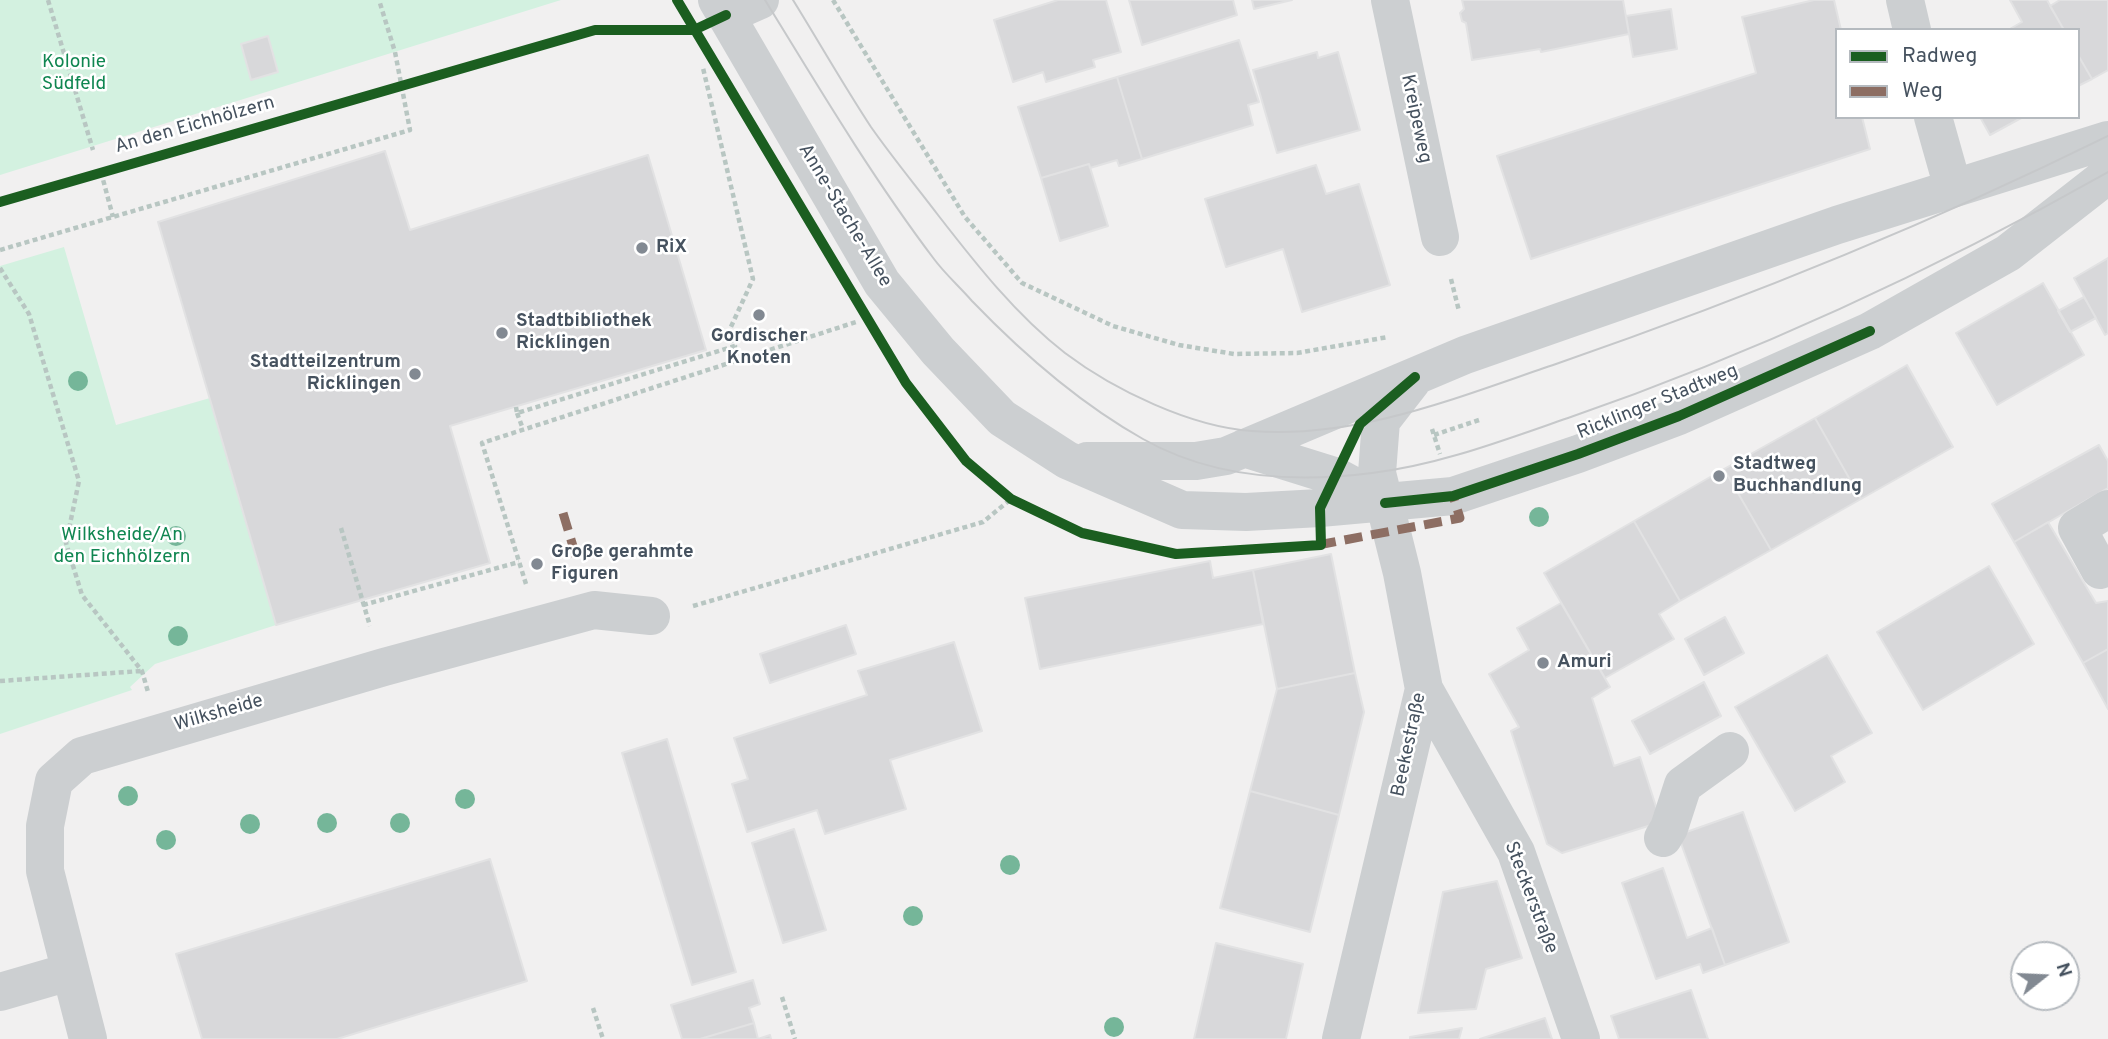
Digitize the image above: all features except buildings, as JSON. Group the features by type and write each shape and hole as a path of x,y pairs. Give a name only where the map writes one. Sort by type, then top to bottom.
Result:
{"street":[{"name":"Kreipeweg","path":"1390,0 1440,237"},
{"path":"1905,0 1912,28"},
{"name":"Anne-Stache-Allee","path":"734,5 882,283 937,351 1002,418 1067,460 1182,509 1245,512 1453,496"},
{"path":"1934,119 1954,188"},
{"path":"1067,460 1196,461 1226,456 1465,355 1837,225 2108,140"},
{"name":"Ricklinger Stadtweg","path":"1453,496 1578,454 1679,416 1870,331 2008,253 2108,175"},
{"name":"Beekestraße","path":"1341,1039 1424,689 1377,473 1381,421 1415,377"},
{"path":"1244,448 1337,477 1385,503"},
{"path":"2100,570 2077,528 2108,509"},
{"name":"Wilksheide","path":"88,1039 45,871 46,826 54,781 82,756 159,731 594,610 651,616"},
{"name":"Steckerstraße","path":"1424,689 1516,852 1581,1039"},
{"path":"1663,838 1683,785 1730,751"},
{"path":"0,992 69,972"}],"path":[{"path":"48,0 93,150"},
{"path":"0,250 410,130 399,84 395,52 379,0"},
{"path":"833,0 965,217 1022,283 1113,326 1179,345 1234,354 1297,353 1402,335"},
{"path":"523,429 517,410 735,346 729,331 752,279 700,56"},
{"path":"386,88 399,84"},
{"path":"101,172 113,217"},
{"path":"0,268 29,314 79,481 66,543 82,595 142,671 159,731"},
{"path":"538,624 482,443 867,319"},
{"path":"1434,435 1479,420"},
{"path":"651,616 721,600 983,522 1011,499"},
{"path":"341,527 367,616"},
{"path":"363,605 519,562"},
{"path":"0,681 142,671"},
{"path":"782,998 795,1039"},
{"path":"593,1008 603,1039"}],"green space":[{"name":"Kolonie Südfeld","path":"0,0 561,0 0,175"},
{"name":"Wilksheide/An den Eichhölzern","path":"64,247 116,425 210,398 276,625 155,664 130,687 132,690 0,734 0,266"}],"tram line":[{"path":"765,0 846,132 911,228 943,270 991,321 1074,393 1143,439 1197,462 1254,474 1283,477 1343,476 1397,469 1471,451 1568,418 1706,366 1843,307 1978,242 2108,172"},
{"path":"793,0 879,138 982,270 1013,306 1047,338 1106,380 1154,404 1204,422 1252,431 1330,429 1407,413 1482,390 1697,313 1836,259 1973,200 2108,136"}],"marked path":[{"path":"1318,545 1460,518 1453,496"},
{"path":"563,513 578,563"}],"cycle path":[{"path":"677,0 906,383 966,461 1011,499 1082,533 1176,554 1321,545 1320,508 1360,424 1415,377"},
{"name":"An den Eichhölzern","path":"0,202 595,30 694,30 726,15"},
{"path":"1385,503 1453,496 1578,454 1679,416 1870,331"}],"place":[{"name":"RiX","path":"642,248"},
{"name":"Gordischer Knoten","path":"759,315"},
{"name":"Stadtbibliothek Ricklingen","path":"502,333"},
{"name":"Stadtteilzentrum Ricklingen","path":"415,374"},
{"name":"Stadtweg Buchhandlung","path":"1719,476"},
{"name":"Große gerahmte Figuren","path":"537,564"},
{"name":"Amuri","path":"1543,663"}]}
